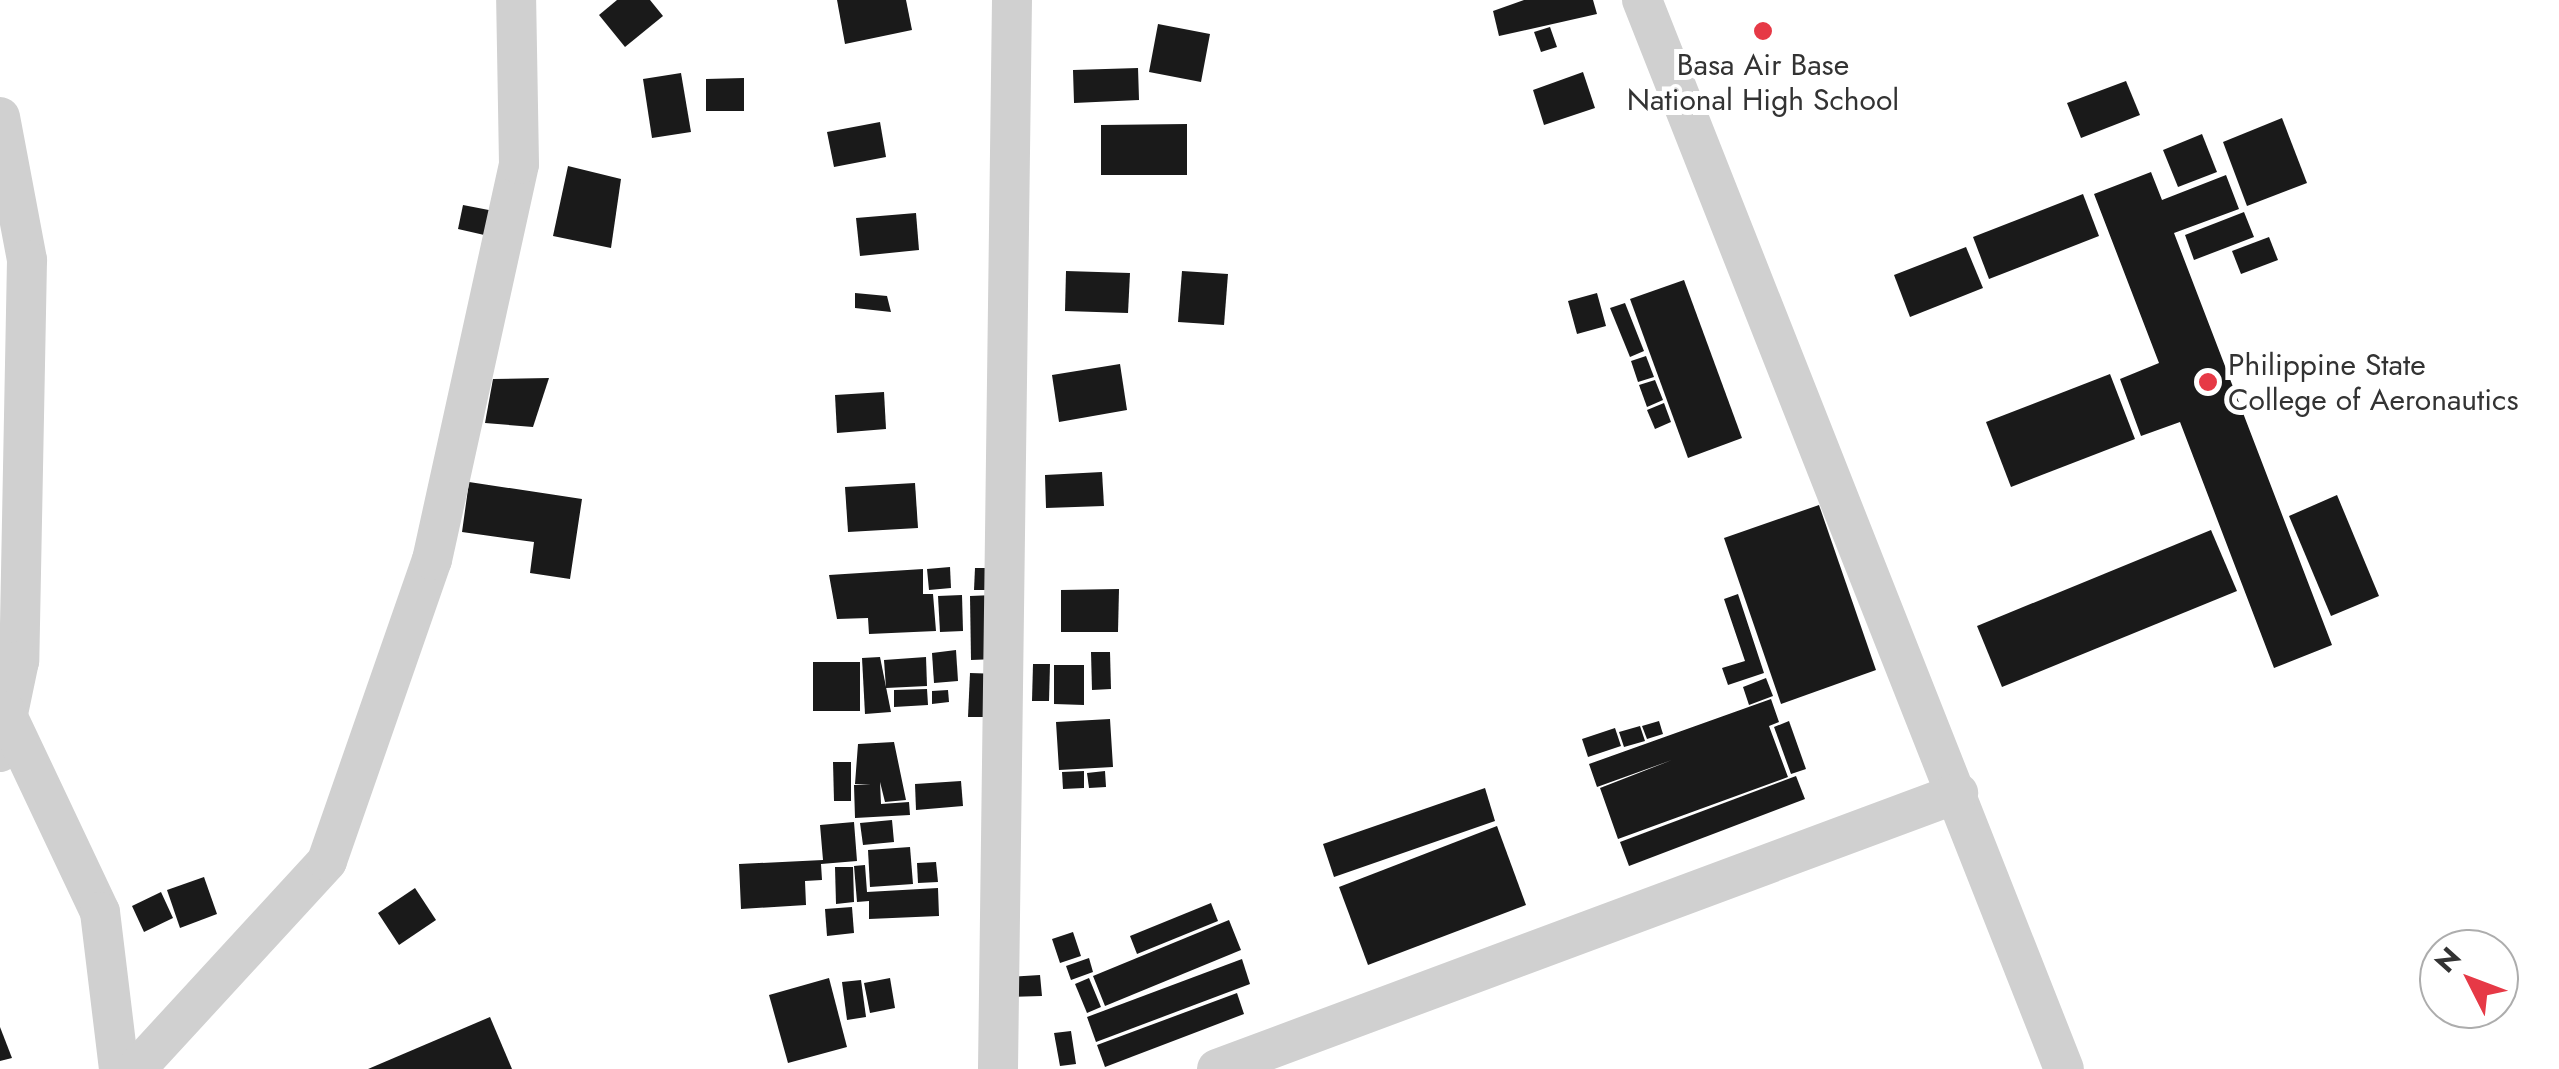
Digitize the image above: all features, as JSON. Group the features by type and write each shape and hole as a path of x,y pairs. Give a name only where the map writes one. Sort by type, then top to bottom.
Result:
{"lane":[{"path":"136,1069 328,860 432,560 520,164 516,0"},
{"path":"998,1069 1012,0"},
{"path":"1642,0 2064,1069"},
{"path":"0,117 27,260 19,662 2,723 100,912 118,1069"},
{"path":"1216,1069 1958,794"}],"building":[{"path":"617,0 650,0 663,16 625,47 599,15"},
{"path":"837,0 906,0 912,30 845,44"},
{"path":"1524,0 1593,0 1597,14 1499,36 1493,11"},
{"path":"1158,24 1210,34 1201,82 1149,72"},
{"path":"1550,27 1557,47 1541,52 1534,32"},
{"path":"1138,68 1139,100 1074,103 1073,70"},
{"path":"1583,72 1595,108 1544,125 1533,90"},
{"path":"681,73 691,132 652,138 643,79"},
{"path":"744,78 744,111 706,111 706,79"},
{"path":"2126,81 2140,115 2081,138 2067,103"},
{"path":"2282,118 2307,183 2247,206 2223,142"},
{"path":"880,122 886,157 834,167 827,132"},
{"path":"1187,124 1187,175 1101,175 1101,125"},
{"path":"2202,134 2217,172 2178,187 2163,150"},
{"path":"568,166 621,179 611,248 553,236"},
{"path":"2151,172 2162,200 2226,175 2239,209 2174,233 2332,645 2274,668 2180,422 2141,436 2120,379 2159,363 2094,194"},
{"path":"2083,194 2099,236 1989,279 1973,237"},
{"path":"463,205 499,212 493,237 458,229"},
{"path":"2244,212 2254,237 2194,260 2185,235"},
{"path":"916,213 919,250 860,256 856,218"},
{"path":"2269,237 2278,260 2241,274 2232,251"},
{"path":"1966,247 1983,288 1910,317 1894,275"},
{"path":"1066,271 1130,273 1128,313 1065,311"},
{"path":"1182,271 1228,274 1224,325 1178,322"},
{"path":"1684,280 1742,438 1688,458 1630,299"},
{"path":"855,293 887,296 891,312 855,308"},
{"path":"1597,293 1606,326 1577,334 1568,301"},
{"path":"1625,303 1644,351 1630,357 1610,308"},
{"path":"1646,356 1654,377 1638,382 1631,361"},
{"path":"1120,364 1127,410 1059,422 1052,375"},
{"path":"2110,374 2135,439 2011,487 1986,422"},
{"path":"549,378 533,427 485,423 493,379"},
{"path":"1655,380 1663,400 1647,407 1639,385"},
{"path":"884,392 886,429 837,433 835,395"},
{"path":"1664,403 1671,422 1655,429 1647,410"},
{"path":"1102,472 1104,506 1046,508 1045,475"},
{"path":"469,482 582,499 570,579 530,573 534,542 462,532"},
{"path":"915,483 918,528 848,532 845,487"},
{"path":"2337,495 2379,596 2331,616 2289,516"},
{"path":"1819,505 1876,670 1781,704 1724,538"},
{"path":"2211,530 2237,591 2002,687 1977,626"},
{"path":"950,567 951,588 929,590 927,569"},
{"path":"975,568 997,568 996,590 974,590"},
{"path":"923,569 923,594 933,594 936,631 869,634 868,618 837,619 829,575"},
{"path":"1119,589 1118,632 1061,632 1061,590"},
{"path":"1738,594 1764,673 1728,685 1722,668 1745,661 1724,599"},
{"path":"962,595 963,631 940,632 938,596"},
{"path":"994,595 996,659 971,660 970,596"},
{"path":"956,650 958,681 934,683 932,653"},
{"path":"1091,652 1110,652 1111,689 1092,690"},
{"path":"880,657 891,712 865,714 862,658"},
{"path":"926,657 927,686 886,688 884,660"},
{"path":"813,662 860,662 860,711 813,711"},
{"path":"1033,664 1050,664 1049,701 1032,701"},
{"path":"1054,665 1084,665 1084,705 1054,704"},
{"path":"970,673 1000,674 998,717 968,717"},
{"path":"1766,678 1773,696 1749,705 1743,687"},
{"path":"927,689 928,705 894,707 894,690"},
{"path":"948,690 949,702 932,704 932,691"},
{"path":"1771,699 1779,722 1769,726 1788,777 1618,839 1600,788 1672,760 1597,787 1589,764"},
{"path":"1110,719 1113,767 1059,770 1056,722"},
{"path":"1659,721 1663,734 1647,739 1642,726"},
{"path":"1789,721 1806,769 1791,774 1774,727"},
{"path":"1640,726 1645,741 1624,747 1619,732"},
{"path":"1615,728 1621,746 1588,757 1582,739"},
{"path":"894,742 906,800 885,802 880,782 881,804 909,802 910,815 855,818 854,785 871,784 855,784 858,744"},
{"path":"833,762 851,762 851,801 834,801"},
{"path":"1084,771 1084,788 1063,789 1062,772"},
{"path":"1105,771 1106,787 1089,788 1087,773"},
{"path":"1796,776 1805,799 1629,866 1620,842"},
{"path":"961,781 963,806 916,810 915,784"},
{"path":"1485,788 1495,821 1334,877 1323,844"},
{"path":"892,820 894,842 863,845 860,823"},
{"path":"854,822 857,861 821,864 822,880 805,881 806,905 741,909 739,864 823,860 820,825"},
{"path":"1497,826 1526,905 1368,965 1339,887"},
{"path":"910,847 913,884 870,887 868,850"},
{"path":"936,862 938,882 918,883 917,863"},
{"path":"865,865 867,892 938,888 939,916 869,919 869,901 857,902 854,866"},
{"path":"835,867 853,867 854,902 836,904"},
{"path":"204,877 217,914 180,928 167,890"},
{"path":"415,888 436,920 399,945 378,913"},
{"path":"161,892 173,918 144,932 132,906"},
{"path":"1211,903 1218,921 1137,954 1130,936"},
{"path":"852,907 854,933 827,936 825,909"},
{"path":"1229,920 1241,950 1105,1006 1093,976"},
{"path":"1073,932 1081,956 1060,963 1052,939"},
{"path":"1089,958 1093,972 1071,980 1066,966"},
{"path":"1242,959 1250,984 1096,1042 1087,1017"},
{"path":"1040,975 1042,996 1012,997 1010,977"},
{"path":"829,978 847,1047 788,1063 769,995"},
{"path":"890,978 895,1008 870,1013 864,983"},
{"path":"1089,978 1101,1007 1087,1013 1075,984"},
{"path":"861,980 866,1017 847,1020 842,982"},
{"path":"1237,993 1244,1014 1105,1067 1097,1045"},
{"path":"490,1017 512,1069 368,1069"},
{"path":"0,1027 12,1058 0,1061"},
{"path":"1071,1031 1076,1064 1060,1066 1054,1033"}],"place":[{"name":"Basa Air Base National High School","path":"1763,31"},
{"name":"Philippine State College of Aeronautics","path":"2208,382"}]}
